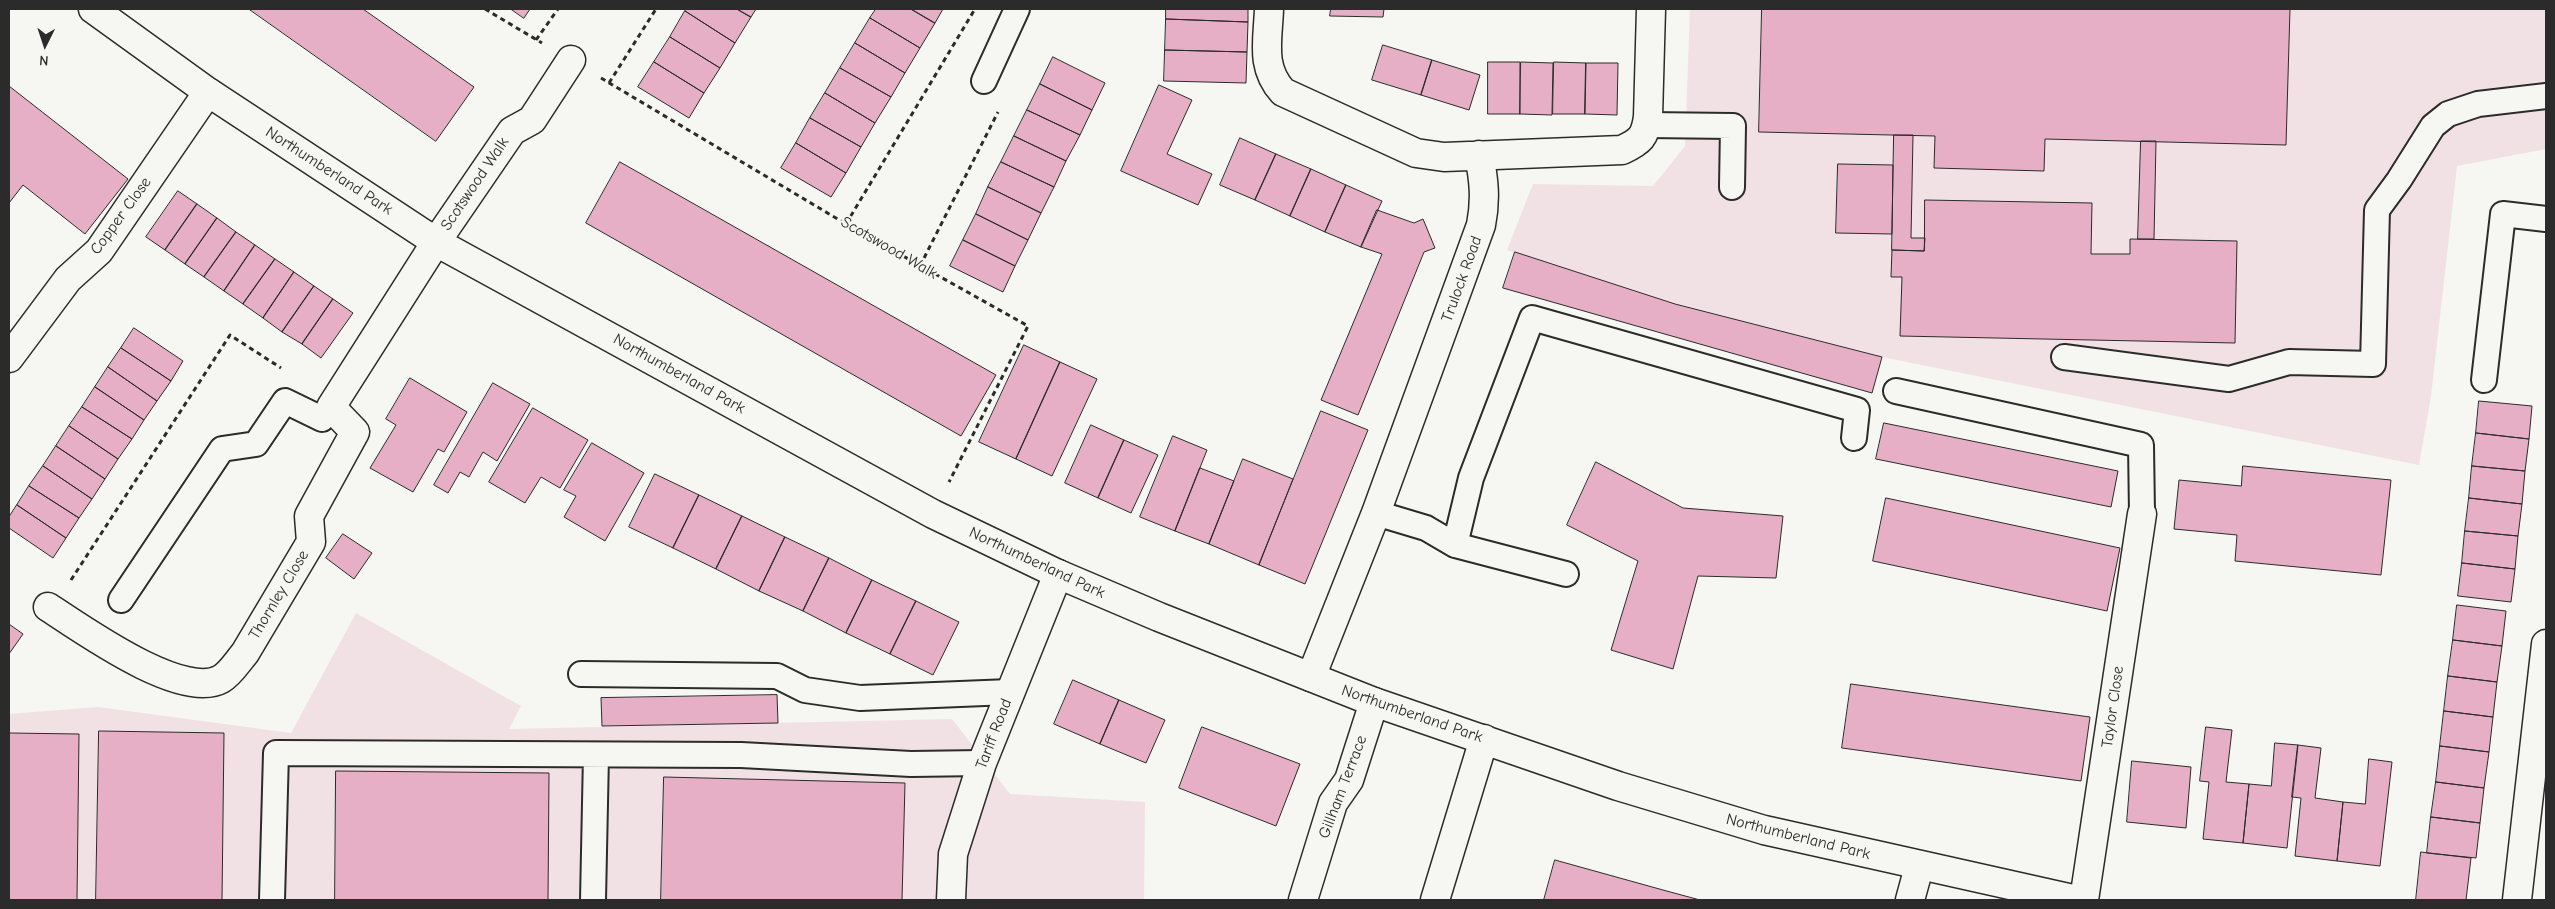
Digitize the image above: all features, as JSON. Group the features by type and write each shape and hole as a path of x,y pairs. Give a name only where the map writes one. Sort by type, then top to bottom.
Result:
{"street":[{"name":"Northumberland Park","path":"93,9 208,92 436,242 933,514 1058,574 1159,617 1374,702 1618,786 1764,830 1919,867 2077,900"},
{"path":"1269,9 1268,66 1272,81 1283,92 1416,153 1444,157 1622,150 1637,143 1646,131 1647,125 1651,9"},
{"name":"Scotswood Walk","path":"436,242 512,130 532,120 571,60"},
{"name":"Copper Close","path":"9,358 68,279 99,251 208,92"},
{"name":"Trulock Road","path":"1311,677 1376,513 1481,225 1485,203 1485,183 1479,155"},
{"path":"331,407 436,242"},
{"name":"Thornley Close","path":"48,607 139,664 188,681 211,682 222,678 245,653 311,542 309,516 355,432 331,407"},
{"name":"Taylor Close","path":"2084,900 2142,514"},
{"name":"Tariff Road","path":"951,900 953,854 982,763 1058,574"},
{"path":"2517,900 2546,644"},
{"name":"Gillham Terrace","path":"1303,900 1333,803 1349,780 1374,702"},
{"path":"1434,900 1484,739"},
{"path":"1910,900 1919,867"}],"lane":[{"path":"984,81 1017,9"},
{"path":"2064,357 2229,379 2289,362 2373,364 2377,210 2399,180 2433,126 2448,114 2478,104 2546,96"},
{"path":"1647,125 1733,126 1732,187"},
{"path":"2484,380 2504,214 2546,219"},
{"path":"1455,545 1471,478 1532,318 1857,410 1854,438"},
{"path":"1896,391 2141,445 2142,514"},
{"path":"121,600 222,449 256,444 285,401 322,419 331,407"},
{"path":"1376,513 1426,528 1455,545 1566,574"},
{"path":"581,674 777,676 805,690 860,698 1010,692"},
{"path":"272,900 276,753 742,755 911,764 982,763"},
{"path":"593,900 596,755"}],"path":[{"name":"Scotswood Walk","path":"485,9 846,224 1028,326 933,514"},
{"path":"536,40 558,9"},
{"path":"609,82 656,9"},
{"path":"846,224 975,9"},
{"path":"920,266 998,111"},
{"path":"48,607 66,589 230,335 285,370"}],"shaded area":[{"path":"1690,9 2546,9 2546,149 2457,166 2431,396 2419,465 1882,357 1675,304 1507,250 1533,184 1653,186 1685,146"},
{"path":"356,613 521,706 509,729 952,719 1010,794 1145,802 1144,900 9,900 9,714 98,707 291,733"}],"building":[{"path":"249,9 363,9 474,87 436,141"},
{"path":"511,9 530,9 524,18"},
{"path":"687,9 737,9 751,17 735,43 685,11"},
{"path":"737,9 756,9 751,17"},
{"path":"876,9 911,9 935,23 920,48 870,18"},
{"path":"911,9 943,9 935,23"},
{"path":"1166,9 1248,9 1248,22 1166,19"},
{"path":"1331,9 1384,9 1383,17 1330,16"},
{"path":"1762,9 2290,9 2286,145 2045,139 2044,171 1934,168 1935,136 1759,132"},
{"path":"685,11 735,43 720,68 670,37"},
{"path":"870,18 920,48 905,73 855,43"},
{"path":"1166,19 1248,22 1247,52 1165,50"},
{"path":"670,37 720,68 704,93 654,62"},
{"path":"855,43 905,73 891,97 840,68"},
{"path":"1383,45 1432,60 1421,95 1372,80"},
{"path":"1165,50 1247,52 1246,83 1164,81"},
{"path":"1053,57 1105,83 1092,110 1040,84"},
{"path":"1432,60 1480,75 1469,110 1421,95"},
{"path":"654,62 704,93 689,118 638,87"},
{"path":"1488,62 1520,62 1520,114 1488,114"},
{"path":"1521,62 1553,63 1552,115 1520,114"},
{"path":"1554,62 1586,63 1585,114 1553,114"},
{"path":"1586,63 1618,63 1617,115 1585,114"},
{"path":"840,68 891,97 875,123 825,93"},
{"path":"1040,84 1092,110 1080,135 1027,110"},
{"path":"1159,85 1192,100 1167,154 1212,174 1198,205 1121,171"},
{"path":"9,86 128,179 85,234 23,185 9,203"},
{"path":"825,93 875,123 861,147 810,118"},
{"path":"1027,110 1080,135 1066,161 1014,136"},
{"path":"810,118 861,147 846,173 796,143"},
{"path":"1894,135 1913,135 1911,238 1925,238 1924,251 1892,250"},
{"path":"1014,136 1066,161 1054,187 1001,162"},
{"path":"1240,138 1276,154 1255,200 1220,185"},
{"path":"2141,141 2156,141 2154,239 2138,239"},
{"path":"796,143 846,173 831,197 781,168"},
{"path":"1276,154 1311,169 1290,216 1255,200"},
{"path":"620,162 996,375 961,436 586,223"},
{"path":"1001,162 1054,187 1041,213 988,187"},
{"path":"1838,164 1893,165 1892,234 1836,233"},
{"path":"1311,169 1346,185 1325,232 1290,216"},
{"path":"1346,185 1382,201 1361,247 1325,232"},
{"path":"988,187 1041,213 1028,240 976,214"},
{"path":"178,191 197,204 165,250 146,237"},
{"path":"1925,200 2092,203 2091,254 2130,254 2130,239 2237,241 2235,343 1900,336 1902,277 1891,277 1892,250 1924,251"},
{"path":"197,204 217,218 185,264 165,250"},
{"path":"1377,210 1414,223 1423,219 1435,248 1424,252 1358,415 1321,400 1382,254 1361,247"},
{"path":"976,214 1028,240 1015,266 963,240"},
{"path":"217,218 236,232 204,277 185,264"},
{"path":"236,232 255,245 224,291 204,277"},
{"path":"963,240 1015,266 1003,292 950,266"},
{"path":"255,245 275,259 243,304 224,291"},
{"path":"1515,252 1675,304 1882,357 1872,393 1503,288"},
{"path":"275,259 294,272 263,318 243,304"},
{"path":"294,272 314,286 282,332 263,318"},
{"path":"314,286 333,299 302,344 282,332"},
{"path":"333,299 353,313 321,358 302,344"},
{"path":"134,328 183,361 171,381 121,348"},
{"path":"1024,345 1060,362 1016,459 979,442"},
{"path":"121,348 171,381 157,401 108,367"},
{"path":"1060,362 1097,379 1052,476 1016,459"},
{"path":"108,367 157,401 144,420 95,387"},
{"path":"410,378 467,412 444,452 438,449 413,492 370,468 396,425 386,419"},
{"path":"493,383 530,404 497,461 483,452 469,477 460,472 448,493 434,485"},
{"path":"95,387 144,420 132,439 82,407"},
{"path":"2479,401 2532,406 2529,439 2476,433"},
{"path":"82,407 132,439 118,459 69,426"},
{"path":"533,408 588,440 560,488 541,477 525,503 489,482"},
{"path":"1321,411 1368,430 1305,584 1259,565"},
{"path":"1884,423 2118,471 2111,507 1876,459"},
{"path":"1091,425 1124,440 1098,498 1065,483"},
{"path":"69,426 118,459 105,479 56,446"},
{"path":"2476,433 2529,439 2525,471 2472,466"},
{"path":"1173,436 1207,450 1175,531 1140,517"},
{"path":"1124,440 1158,455 1131,513 1098,498"},
{"path":"592,443 644,473 605,541 564,517 576,496 564,490"},
{"path":"56,446 105,479 92,499 43,466"},
{"path":"1243,459 1293,479 1259,565 1209,544"},
{"path":"1596,462 1683,508 1783,516 1776,578 1698,576 1673,669 1611,650 1638,561 1567,525"},
{"path":"43,466 92,499 79,518 29,486"},
{"path":"2243,466 2391,480 2381,575 2235,561 2237,535 2174,529 2179,480 2241,486"},
{"path":"2472,466 2525,471 2522,504 2469,498"},
{"path":"1200,468 1234,481 1209,544 1175,531"},
{"path":"655,474 699,495 673,548 629,527"},
{"path":"29,486 79,518 66,538 17,505"},
{"path":"699,495 742,516 716,569 673,548"},
{"path":"1886,498 2120,548 2107,611 1873,561"},
{"path":"2469,498 2522,504 2518,536 2465,531"},
{"path":"17,505 66,538 53,558 9,528 9,517"},
{"path":"742,516 785,537 759,591 716,569"},
{"path":"2465,531 2518,536 2515,569 2462,563"},
{"path":"343,534 372,553 354,579 326,558"},
{"path":"785,537 829,558 803,611 759,591"},
{"path":"829,558 872,580 846,633 803,611"},
{"path":"2462,563 2515,569 2511,602 2458,596"},
{"path":"872,580 916,601 890,654 846,633"},
{"path":"916,601 959,622 933,675 890,654"},
{"path":"2457,605 2506,611 2502,646 2453,640"},
{"path":"9,624 23,634 9,654"},
{"path":"2453,640 2502,646 2497,682 2448,676"},
{"path":"2448,676 2497,682 2493,717 2444,711"},
{"path":"1073,680 1119,700 1100,744 1054,724"},
{"path":"1851,684 2090,717 2081,781 1842,748"},
{"path":"777,695 778,723 602,726 601,698"},
{"path":"1119,700 1165,720 1146,763 1100,744"},
{"path":"2444,711 2493,717 2489,752 2440,746"},
{"path":"1202,727 1300,764 1276,826 1179,788"},
{"path":"2206,727 2232,730 2226,782 2249,784 2243,843 2203,839 2209,782 2200,781"},
{"path":"99,731 224,733 222,900 96,900"},
{"path":"9,733 79,734 77,900 9,900"},
{"path":"2275,743 2298,745 2287,848 2243,843 2249,784 2271,786"},
{"path":"2298,745 2321,748 2315,798 2343,802 2337,861 2295,856 2301,798 2292,797"},
{"path":"2440,746 2489,752 2484,788 2436,782"},
{"path":"2369,759 2392,762 2380,866 2337,861 2343,802 2365,804"},
{"path":"2132,761 2191,767 2186,828 2127,822"},
{"path":"336,771 549,773 548,900 335,900"},
{"path":"664,777 905,783 902,900 661,900"},
{"path":"2436,782 2484,788 2480,823 2431,817"},
{"path":"2431,817 2480,823 2476,858 2427,853"},
{"path":"2421,852 2471,858 2466,900 2416,900"},
{"path":"1555,860 1663,890 1700,900 1544,900"}]}
